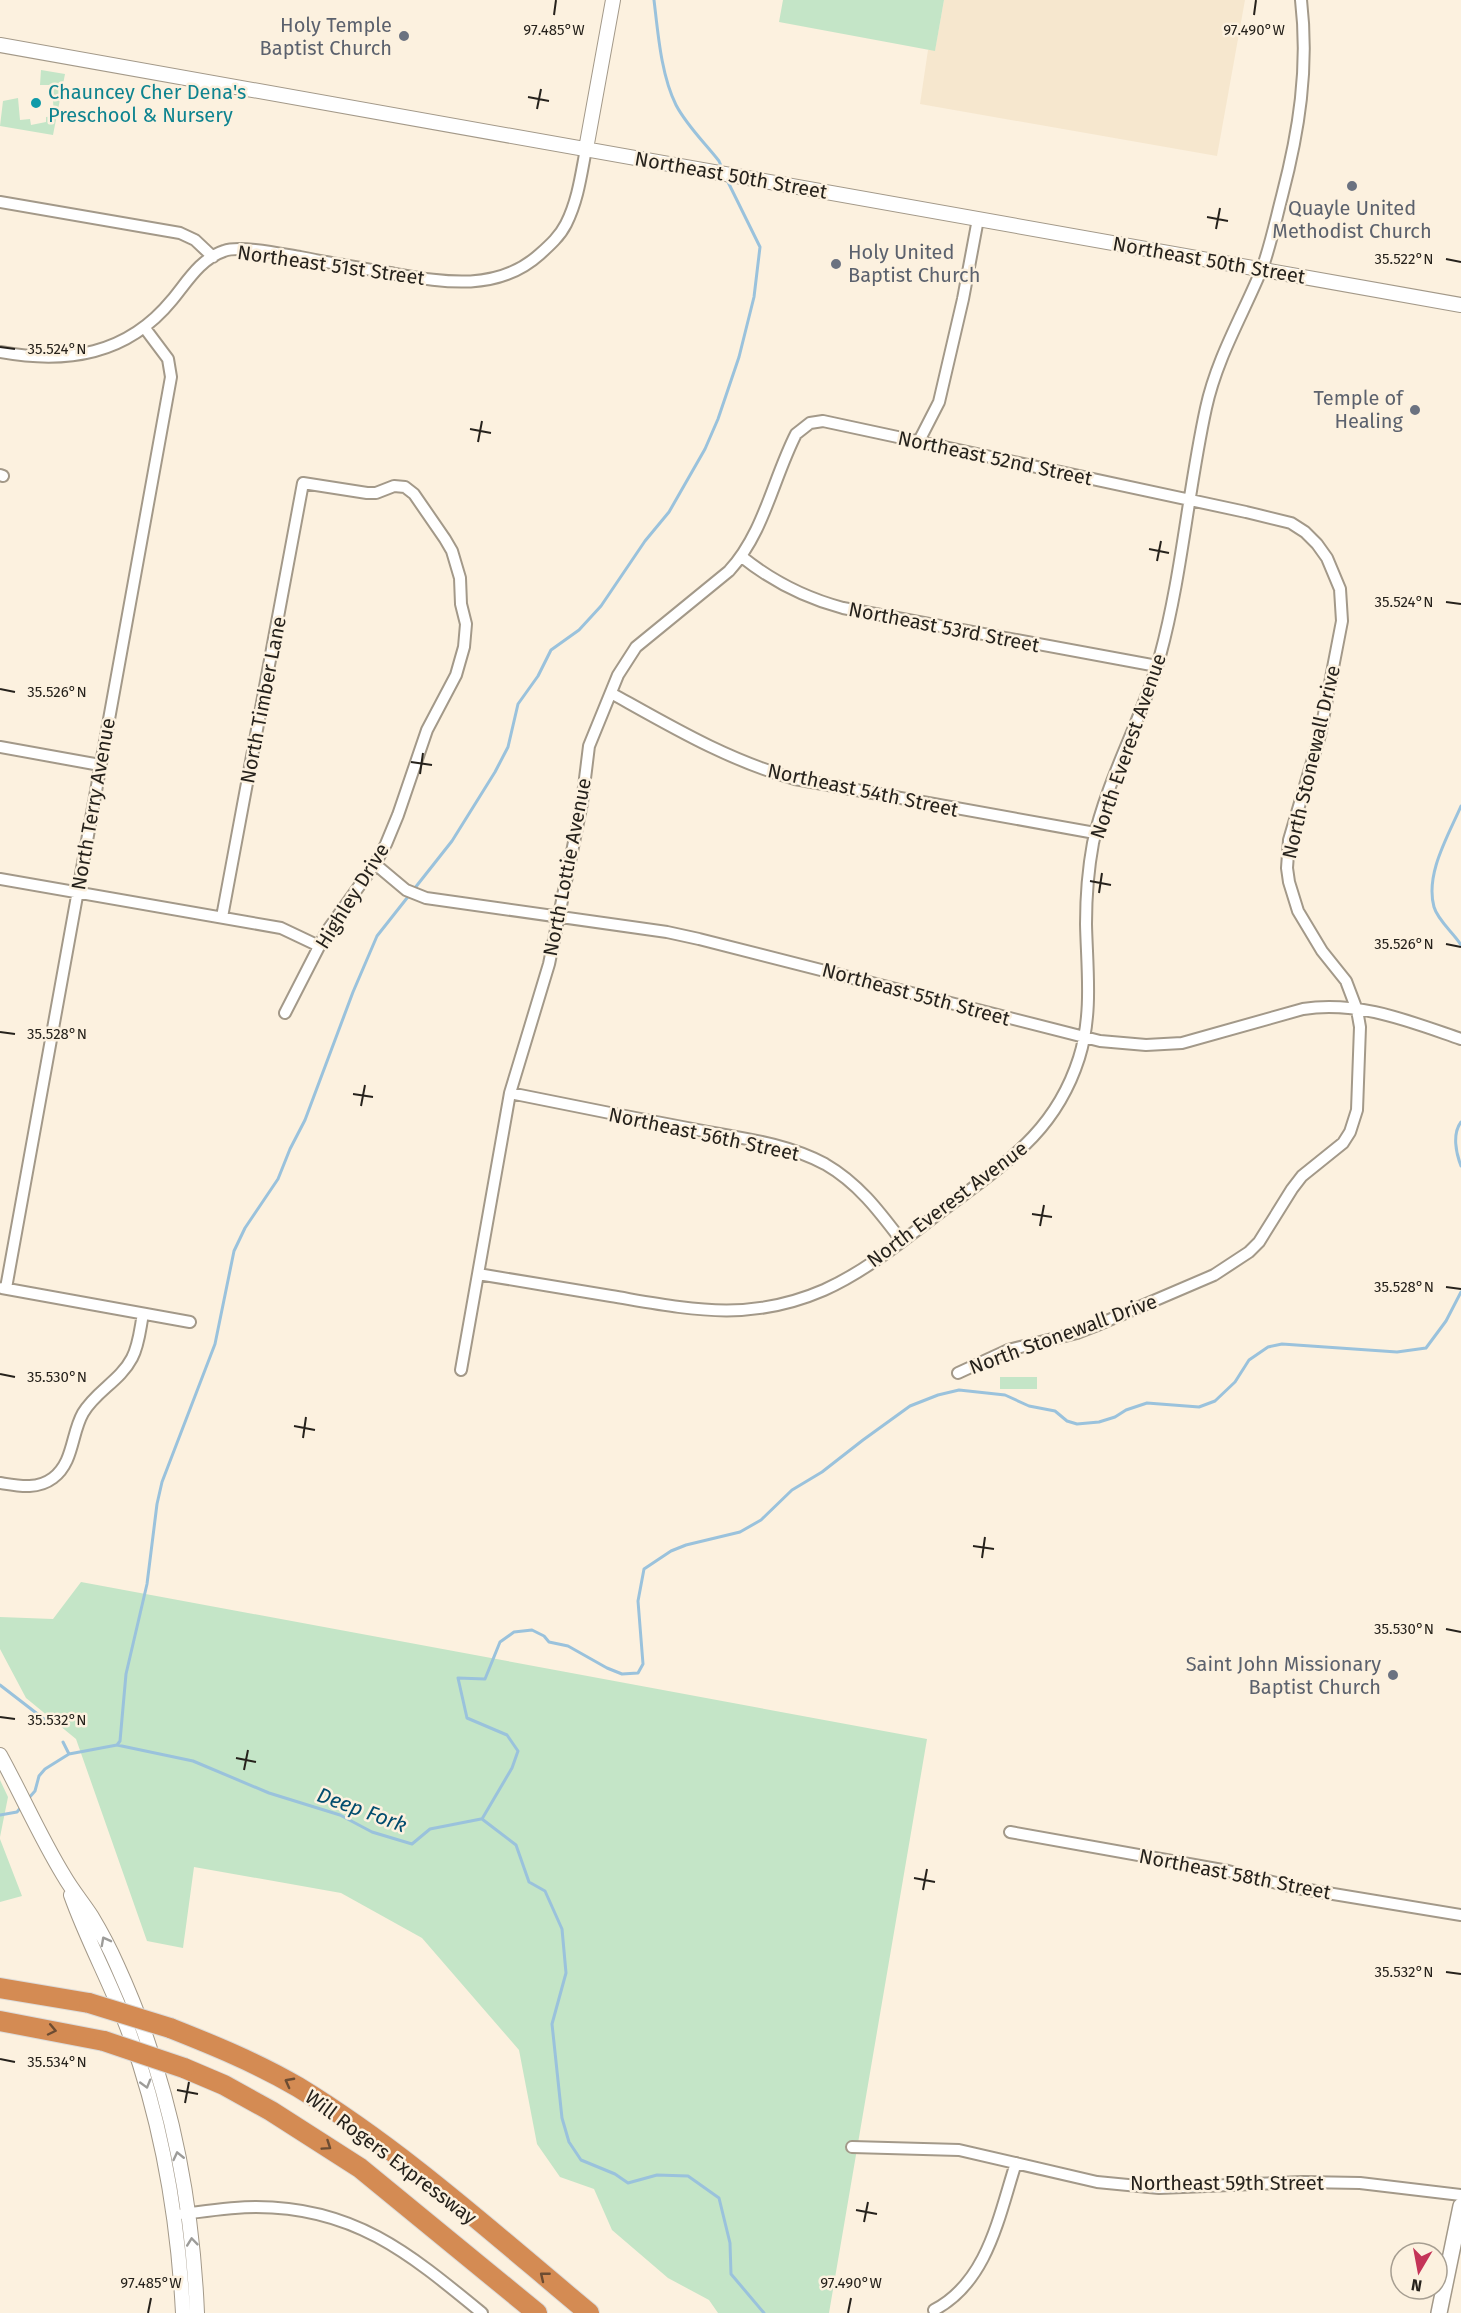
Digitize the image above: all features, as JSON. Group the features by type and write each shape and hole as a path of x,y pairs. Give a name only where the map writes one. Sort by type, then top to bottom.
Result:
{"highway":[{"name":"Will Rogers Expressway","path":"0,1988 89,2003 170,2028 248,2061 297,2086 430,2182 589,2313"},
{"name":"Will Rogers Expressway","path":"0,2020 104,2041 184,2068 224,2085 271,2111 360,2168 537,2313"}],"main road":[{"path":"1439,2313 1461,2206"}],"street":[{"path":"586,150 613,0"},
{"name":"North Everest Avenue","path":"478,1274 699,1311 743,1311 787,1303 826,1289 864,1268 1004,1165 1034,1137 1059,1102 1076,1067 1084,1038 1089,1005 1087,887 1095,833 1106,798 1157,666 1172,603 1210,389 1223,353 1261,269 1293,155 1302,104 1304,53 1301,0"},
{"name":"Northeast 50th Street","path":"0,46 1461,305"},
{"name":"Northeast 51st Street","path":"0,202 180,233 195,240 213,257 224,251 252,250 444,282 476,283 513,273 529,264 556,240 567,223 576,200 586,150"},
{"path":"919,441 939,402 963,299 978,219"},
{"path":"0,352 37,358 79,355 110,346 144,327 170,302 195,270 213,257"},
{"name":"North Terry Avenue","path":"3,1288 171,377 168,359 144,327"},
{"name":"Northeast 52nd Street","path":"802,428 810,423 823,421 1190,500"},
{"name":"North Lottie Avenue","path":"461,1370 510,1094 522,1049 542,991 582,803 588,753 618,675 636,647 729,571 742,557 753,537 793,441 802,428"},
{"name":"North Timber Lane","path":"222,918 303,483 367,493 376,493 400,486"},
{"name":"Highley Drive","path":"285,1013 327,931 375,864 398,815 427,730 456,675 466,636 460,578 452,551 414,494 400,486"},
{"name":"North Stonewall Drive","path":"958,1373 1008,1350 1097,1326 1214,1275 1249,1252 1259,1242 1302,1176 1335,1150 1350,1132 1354,1121 1358,1098 1360,1027 1358,1010 1346,981 1322,951 1298,910 1287,868 1289,840 1320,735 1342,621 1340,589 1335,573 1317,544 1291,523 1190,500"},
{"name":"Northeast 53rd Street","path":"742,557 760,571 803,595 843,608 1157,666"},
{"name":"Northeast 54th Street","path":"611,693 725,755 795,779 1095,833"},
{"path":"0,747 100,765"},
{"name":"Northeast 55th Street","path":"375,864 415,895 667,932 1084,1038 1127,1044 1165,1045 1201,1038 1303,1009 1324,1007 1358,1010 1411,1021 1461,1039"},
{"path":"0,879 281,928 320,946"},
{"name":"Northeast 56th Street","path":"510,1094 754,1141 794,1151 812,1158 846,1178 876,1206 902,1240"},
{"path":"3,1288 190,1322"},
{"path":"0,1483 32,1486 48,1481 62,1470 69,1458 78,1424 86,1409 120,1375 132,1358 143,1314"},
{"path":"0,1755 64,1876 81,1924 104,1970 143,2072 181,2214 195,2278 197,2313"},
{"name":"Northeast 58th Street","path":"1010,1832 1228,1871 1297,1888 1461,1915"},
{"name":"Northeast 59th Street","path":"852,2147 959,2150 1097,2181 1159,2188 1360,2182 1461,2195"},
{"path":"934,2310 947,2303 972,2277 989,2247 1016,2163"},
{"path":"181,2214 276,2207 343,2221 380,2237 408,2254 482,2313"},
{"path":"181,2214 183,2313"}],"shaded area":[{"path":"944,0 1245,0 1217,156 920,104 928,50 935,50"}],"green space":[{"path":"783,0 944,0 935,51 779,22"},
{"path":"41,70 65,74 53,135 0,126 3,101 18,98 20,120 30,119 31,125 46,122 46,117 54,116 52,85 40,85"},
{"path":"1000,1377 1037,1377 1037,1389 1000,1389"},
{"path":"81,1582 927,1739 829,2313 718,2313 709,2300 668,2278 612,2230 594,2189 560,2177 537,2144 519,2050 422,1938 341,1893 194,1867 183,1948 147,1941 76,1739 26,1698 0,1649 0,1617 53,1619"},
{"path":"0,1780 8,1797 0,1837"},
{"path":"0,1839 22,1896 0,1902"}],"waterway":[{"path":"654,0 661,54 671,93 685,120 719,161 722,168"},
{"path":"117,1745 120,1741 126,1674 147,1584 162,1482 215,1344 234,1251 245,1228 278,1179 305,1120 353,992 377,936 452,841 495,772 508,747 518,704 538,676 551,650 579,630 601,606 645,541 669,512 705,449 718,419 739,357 754,297 760,247 727,180"},
{"path":"1461,806 1439,855 1432,894 1436,912 1461,945"},
{"path":"1461,1122 1456,1132 1456,1150 1461,1166"},
{"path":"482,1819 512,1768 518,1751 507,1735 467,1718 458,1678 485,1679 500,1642 514,1632 532,1630 544,1636 549,1642 568,1646 607,1668 622,1674 638,1673 643,1664 638,1601 644,1569 671,1551 686,1545 740,1532 761,1520 792,1490 822,1472 910,1406 959,1390 1005,1395 1029,1406 1055,1411 1067,1421 1077,1424 1099,1422 1147,1403 1199,1407 1215,1401 1235,1382 1249,1360 1268,1347 1282,1344 1397,1352 1426,1348 1446,1321 1461,1292"},
{"path":"0,1685 44,1719"},
{"path":"63,1742 69,1754"},
{"name":"Deep Fork","path":"28,1799 35,1791 39,1776 45,1769 69,1754 117,1745 193,1761 269,1793 340,1815 372,1832 412,1844 430,1829 481,1819"},
{"name":"Deep Fork","path":"0,1815 17,1812 22,1806"},
{"name":"Deep Fork","path":"482,1819 516,1845 529,1882 545,1891 562,1929 566,1973 552,2024 562,2118 569,2142 581,2160 615,2174 628,2183 657,2175 688,2176 719,2198 730,2243 731,2274 764,2313"}],"place":[{"name":"Holy Temple Baptist Church","path":"404,36"},
{"name":"Chauncey Cher Dena's Preschool & Nursery","path":"36,103"},
{"name":"Quayle United Methodist Church","path":"1352,186"},
{"name":"Holy United Baptist Church","path":"836,264"},
{"name":"Temple of Healing","path":"1415,410"},
{"name":"Saint John Missionary Baptist Church","path":"1393,1675"}]}
